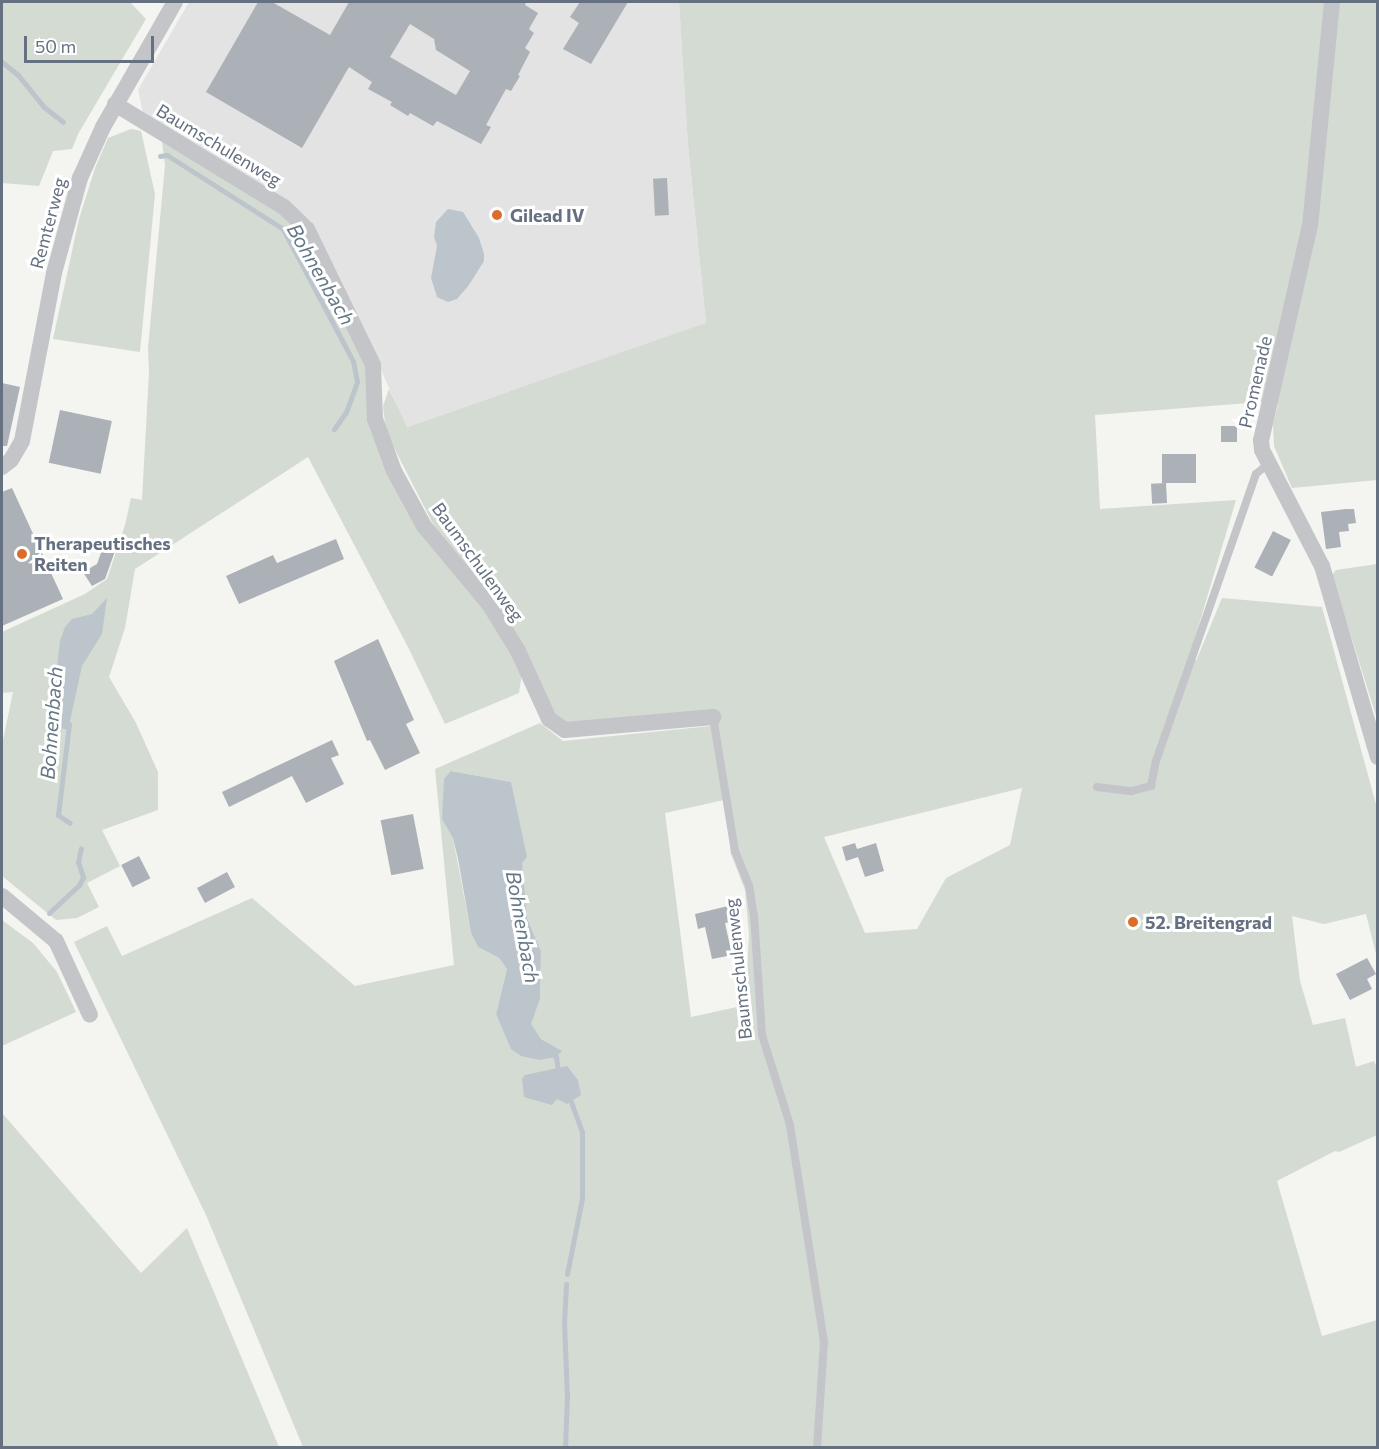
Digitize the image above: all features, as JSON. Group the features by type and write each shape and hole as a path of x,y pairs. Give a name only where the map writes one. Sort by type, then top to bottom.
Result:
{"street":[{"name":"Remterweg","path":"2,467 16,454 22,441 54,273 68,228 74,196 89,154 175,2"},
{"name":"Promenade","path":"1332,2 1310,225 1262,440 1262,450 1322,566 1377,757"},
{"name":"Baumschulenweg","path":"115,105 284,207 307,229 373,365 375,419 394,471 424,526 489,604 518,651 549,720 565,730 713,717"},
{"path":"2,896 56,941 90,1015"}],"lane":[{"path":"1097,786 1132,791 1151,786 1156,761 1256,474 1268,464"},
{"name":"Baumschulenweg","path":"713,717 735,850 749,885 754,915 762,1035 790,1125 824,1342 817,1448"}],"shaded area":[{"path":"2,2 130,2 146,19 78,134 72,149 53,151 39,186 2,183"},
{"name":"Gilead IV","path":"189,2 679,2 688,145 706,324 406,427 373,351 143,113 138,90"},
{"path":"679,2 1377,2 1377,480 1292,488 1274,446 1273,424 1278,404 1261,402 1095,415 1100,509 1236,500 1192,648 1196,661 1222,598 1322,607 1377,808 1377,958 1366,914 1324,924 1292,916 1300,981 1313,1025 1345,1018 1356,1067 1374,1061 1377,1068 1377,1135 1339,1152 1335,1151 1277,1181 1322,1336 1377,1320 1377,1447 303,1447 206,1215 74,942 107,926 122,956 252,898 355,986 454,965 435,769 540,723 563,741 711,726 709,714 566,726 551,716 432,522 386,432 383,406 389,389 407,427 706,323 688,145","holes":["451,771 511,782 527,918 541,951 540,999 530,1024 541,1039 561,1051 521,1056 511,1048 496,1014 507,969 499,958 478,947 471,933 453,838","1022,788 1010,845 946,878 917,929 865,933 824,837","724,800 731,854 745,890 749,934 746,994 737,1007 691,1017 665,813"]},
{"path":"131,129 141,131 155,194 140,352 53,339 79,219 95,168 108,138"},
{"path":"162,142 282,212 303,234 365,353 391,476 486,606 522,673 519,693 445,724 409,649 308,457 135,569 125,628 109,677 136,723 158,772 158,810 102,830 120,866 87,883 99,907 77,918 56,920 2,876 2,745 13,692 2,693 2,632 85,594 107,579 125,525 131,498 142,500 149,372 148,348 165,165"},
{"path":"1377,564 1377,719 1332,575 1336,570"},
{"path":"2,920 33,943 57,972 76,1012 2,1046"},
{"path":"2,1113 141,1273 187,1228 279,1447 2,1447"}],"water":[{"path":"448,209 463,212 479,238 484,261 457,299 448,302 437,297 431,278 437,246 434,237 436,222"},
{"path":"107,598 102,634 82,666 68,730 50,725 60,641 65,627 72,619 92,614"},
{"path":"451,771 511,782 527,857 522,863 527,918 541,951 540,999 531,1024 541,1039 562,1051 556,1057 539,1060 521,1056 511,1049 496,1014 507,969 499,958 478,947 471,933 453,838 442,819 444,779"},
{"path":"567,1066 578,1080 581,1095 567,1104 557,1099 552,1105 524,1097 522,1079 525,1075"}],"building":[{"path":"258,2 272,2 330,35 349,2 526,2 525,5 538,13 529,29 534,33 525,48 530,52 518,75 520,76 511,91 506,89 486,125 491,127 481,144 437,121 433,126 410,113 408,116 390,105 392,102 368,89 372,82 349,67 302,148 206,92","holes":["410,24 434,39 436,50 470,71 456,95 390,57"]},
{"path":"580,2 628,2 591,64 563,49 579,23 570,17"},
{"path":"667,178 669,215 655,216 653,179"},
{"path":"2,383 20,387 7,446 2,446"},
{"path":"60,410 112,421 101,474 49,463"},
{"path":"1221,426 1237,426 1237,442 1221,442"},
{"path":"1162,454 1196,454 1196,483 1162,483"},
{"path":"1166,483 1167,503 1152,504 1151,484"},
{"name":"Therapeutisches Reiten","path":"12,488 63,599 2,626 2,492"},
{"path":"1354,509 1356,523 1348,524 1349,531 1339,532 1341,547 1326,549 1321,512"},
{"path":"1273,531 1291,540 1272,577 1254,568"},
{"path":"336,539 344,559 239,604 226,576 273,555 277,563"},
{"path":"103,547 115,551 105,579 92,586 83,572 97,564"},
{"path":"378,639 414,720 406,724 420,753 385,770 370,740 367,741 334,661"},
{"path":"332,740 339,755 331,758 344,784 306,803 292,776 229,807 222,792"},
{"path":"413,814 424,869 391,875 381,820"},
{"path":"855,843 857,849 876,843 884,871 865,877 858,857 846,861 842,847"},
{"path":"139,856 150,878 133,887 121,865"},
{"path":"227,872 235,887 205,903 197,888"},
{"path":"728,906 732,922 725,923 732,955 712,959 705,927 698,929 695,914"},
{"path":"1367,958 1376,974 1367,979 1372,989 1350,1000 1336,974"}],"waterway":[{"name":"Bohnenbach","path":"2,62 18,75 44,107 63,122"},
{"name":"Bohnenbach","path":"160,156 167,155 283,229 353,361 357,382 346,412 334,429"},
{"name":"Bohnenbach","path":"69,724 58,815 70,823"},
{"name":"Bohnenbach","path":"49,913 79,885 83,877 78,862 81,848"},
{"name":"Bohnenbach","path":"552,1054 556,1057 558,1072"},
{"name":"Bohnenbach","path":"567,1274 582,1198 582,1132 569,1097"},
{"name":"Bohnenbach","path":"565,1448 566,1284"}],"place":[{"name":"Gilead IV","path":"497,215"},
{"name":"Therapeutisches Reiten","path":"22,554"},
{"name":"52. Breitengrad","path":"1133,922"}]}
